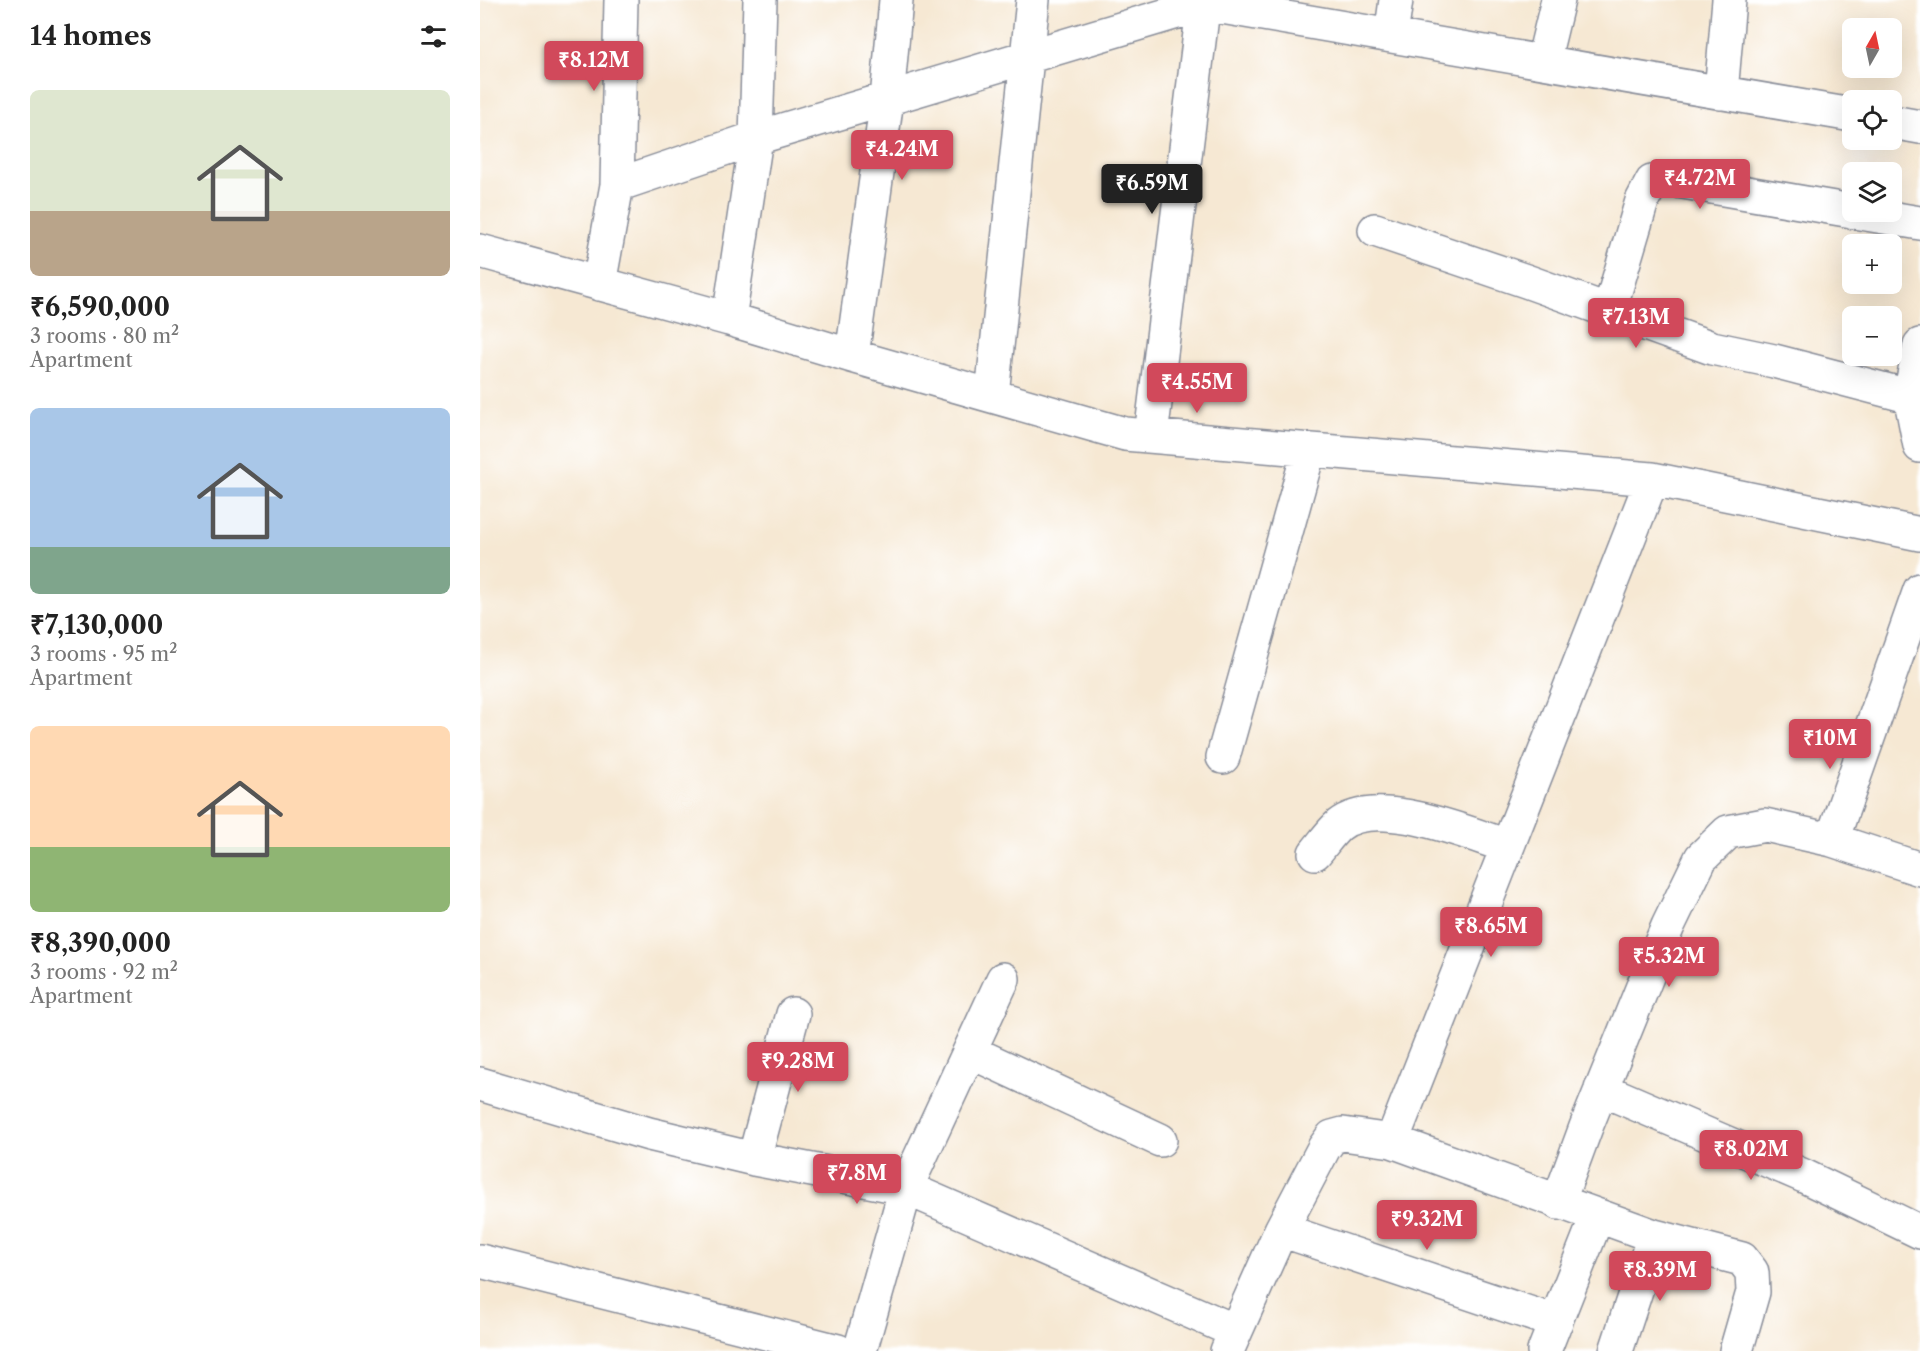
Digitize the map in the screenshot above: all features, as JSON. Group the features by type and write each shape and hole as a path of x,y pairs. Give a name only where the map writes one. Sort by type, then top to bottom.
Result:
{"street":[{"path":"599,284 617,185 621,0"},
{"path":"729,319 756,138 760,0"},
{"path":"852,356 887,99 896,0"},
{"path":"992,395 1034,0"},
{"path":"1391,36 1396,0"},
{"path":"1543,62 1558,0"},
{"path":"1721,93 1729,0"},
{"path":"617,185 756,138 1204,2 1842,113"},
{"path":"1151,436 1204,2"},
{"path":"1902,124 1920,127"},
{"path":"1609,312 1642,201 1652,182 1671,180 1842,209"},
{"path":"1902,220 1920,223"},
{"path":"1375,230 1527,281 1712,348 1774,361 1915,397"},
{"path":"480,251 729,319 1125,434 1652,479 1920,534"},
{"path":"1920,345 1915,397 1920,446"},
{"path":"1223,757 1309,450"},
{"path":"1392,1141 1652,479"},
{"path":"1832,840 1920,590"},
{"path":"1315,854 1340,825 1365,814 1399,815 1439,823 1507,846"},
{"path":"1558,1203 1601,1089 1668,926 1701,858 1728,832 1765,825 1832,840 1920,869"},
{"path":"860,1351 906,1188 1003,979"},
{"path":"754,1159 793,1014"},
{"path":"970,1052 1160,1140"},
{"path":"480,1084 649,1134 754,1159 906,1188 1231,1341 1281,1230 1332,1137 1343,1134 1392,1141 1597,1217 1654,1236 1742,1259 1752,1272 1753,1292 1736,1351"},
{"path":"1601,1089 1804,1176 1920,1232"},
{"path":"1281,1230 1550,1336 1597,1217"},
{"path":"1616,1351 1654,1236"},
{"path":"480,1261 838,1351"}]}
